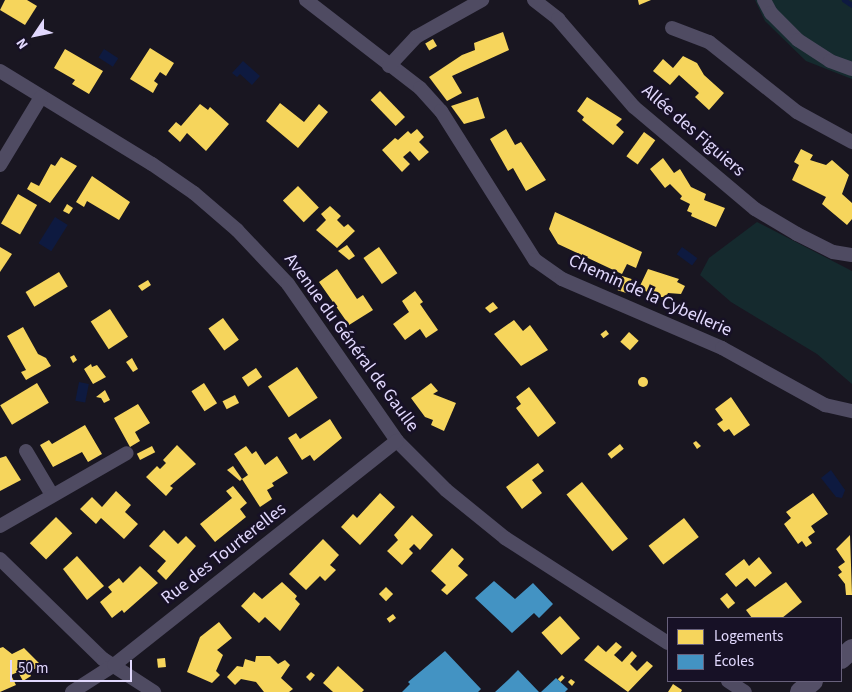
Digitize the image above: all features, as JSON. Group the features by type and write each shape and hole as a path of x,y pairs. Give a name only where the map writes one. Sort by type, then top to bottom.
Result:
{"street":[{"name":"Chemin de la Cybellerie","path":"306,0 389,66 420,88 441,111 535,260 562,279 714,344 825,405 852,410"},
{"path":"389,66 416,37 482,0"},
{"name":"Allée des Figuiers","path":"534,0 558,18 634,108 755,208 804,238 833,252 852,255"},
{"path":"764,0 771,13 798,40 830,61 852,69"},
{"path":"672,28 710,42 796,112 852,142"},
{"name":"Avenue du Général de Gaulle","path":"0,71 152,164 194,193 238,230 288,284 398,441 476,516 667,641"},
{"path":"0,165 41,97"},
{"name":"Rue des Tourterelles","path":"72,692 114,665 398,441"},
{"path":"26,451 52,496"},
{"path":"0,526 127,452"},
{"path":"0,559 103,659 154,692"},
{"path":"842,657 852,649"},
{"path":"730,682 745,692"},
{"path":"800,692 813,682"}],"green space":[{"path":"755,0 852,0 852,79 806,61 765,21"},
{"path":"757,222 852,271 852,384 817,354 731,302 700,275 709,258"}],"water":[{"path":"104,49 118,58 113,67 99,57"},
{"path":"243,61 260,76 252,85 240,74 237,77 232,73"},
{"path":"55,217 68,225 51,251 39,243"},
{"path":"682,247 697,258 692,265 677,254"},
{"path":"79,382 89,384 85,403 75,401"},
{"path":"831,470 845,490 842,498 836,497 821,478"}],"building: Logements":[{"path":"5,0 27,0 37,6 25,25 0,10"},
{"path":"638,0 651,0 639,5"},
{"path":"503,32 509,50 452,76 462,93 447,101 429,77 462,55 475,50 474,43"},
{"path":"433,39 437,46 429,50 425,44"},
{"path":"150,48 174,63 166,76 160,72 154,81 158,84 153,93 130,79"},
{"path":"65,49 103,71 89,94 72,84 75,80 54,68"},
{"path":"683,56 697,63 704,75 724,93 709,110 695,97 699,93 679,75 670,85 653,71 663,59 673,68"},
{"path":"380,91 405,117 396,126 371,100"},
{"path":"478,97 485,118 464,124 451,106"},
{"path":"587,97 622,119 616,125 624,132 613,145 582,120 584,117 577,111"},
{"path":"280,103 304,122 319,104 328,112 298,148 266,121"},
{"path":"200,104 208,110 210,107 229,124 206,151 187,133 180,142 168,131 176,122 181,126"},
{"path":"417,129 424,137 419,142 429,152 419,161 410,151 403,157 410,164 402,172 382,150 395,138 398,140 408,131 411,134"},
{"path":"506,129 515,145 521,142 546,180 526,191 513,168 508,171 490,139"},
{"path":"644,132 655,140 638,164 626,156"},
{"path":"801,149 813,155 810,160 826,165 832,160 849,175 842,194 852,203 852,219 847,225 822,204 826,197 792,180 799,165 794,162"},
{"path":"61,157 77,166 50,203 27,189 31,182 39,186 51,164 55,166"},
{"path":"663,158 674,173 680,169 691,187 706,194 704,200 725,208 716,227 691,216 692,213 687,211 690,204 680,199 682,196 670,184 665,188 650,169"},
{"path":"92,176 130,202 119,220 87,201 84,207 76,202"},
{"path":"298,186 319,208 304,222 283,201"},
{"path":"18,194 37,205 20,234 1,223"},
{"path":"67,204 73,208 69,214 63,211"},
{"path":"330,206 341,216 337,220 344,227 348,224 355,231 337,248 316,230 326,220 321,214"},
{"path":"555,212 642,252 636,268 627,264 622,274 558,244 549,229"},
{"path":"347,245 355,256 349,260 338,251"},
{"path":"0,247 12,254 0,272"},
{"path":"379,247 397,273 382,284 363,258"},
{"path":"337,269 357,299 363,295 373,310 349,325 319,282"},
{"path":"648,269 679,279 677,282 685,286 681,294 668,293 666,297 658,297 639,288"},
{"path":"59,272 68,287 34,307 26,292"},
{"path":"622,276 632,279 627,293 618,290"},
{"path":"148,280 151,285 142,291 138,286"},
{"path":"415,291 423,302 420,304 438,330 426,338 420,329 405,340 393,324 409,312 402,301"},
{"path":"493,302 498,308 490,313 485,308"},
{"path":"110,309 128,337 109,349 91,322"},
{"path":"223,318 239,340 224,350 208,329"},
{"path":"514,320 523,331 530,325 548,350 521,366 494,334"},
{"path":"23,327 38,354 46,358 51,366 26,380 21,372 26,370 7,336"},
{"path":"606,330 609,334 603,338 600,334"},
{"path":"629,332 639,341 630,350 620,342"},
{"path":"74,355 77,360 73,363 70,357"},
{"path":"132,358 138,369 133,372 126,362"},
{"path":"91,364 92,367 97,365 106,377 93,384 84,369"},
{"path":"297,367 318,398 289,417 268,387"},
{"path":"256,368 262,377 248,387 242,378"},
{"path":"641,377 645,377 648,382 647,386 641,387 638,384 638,380"},
{"path":"37,383 49,403 12,425 0,405"},
{"path":"204,383 217,403 204,411 191,391"},
{"path":"431,383 438,391 433,394 456,403 444,431 431,425 433,420 425,417 411,398"},
{"path":"529,387 556,423 538,437 516,408 521,404 516,397"},
{"path":"105,390 110,400 104,403 101,398 96,397"},
{"path":"235,395 239,403 227,409 223,401"},
{"path":"731,397 750,425 734,436 729,429 724,432 717,424 723,420 715,409"},
{"path":"138,404 150,423 135,432 140,441 130,447 114,418"},
{"path":"330,419 342,438 314,461 310,455 302,460 288,438 296,433 300,439"},
{"path":"85,425 102,454 88,462 82,452 53,467 40,445 49,440 52,444"},
{"path":"696,441 701,446 697,449 693,443"},
{"path":"620,444 624,449 611,459 608,454"},
{"path":"177,445 196,464 170,486 173,488 166,496 146,477 157,466 160,469 166,463 163,460"},
{"path":"152,446 155,452 140,460 137,454"},
{"path":"246,446 252,454 256,451 265,465 277,456 288,473 272,483 274,486 267,490 272,499 260,507 242,479 248,475 234,454"},
{"path":"6,456 21,480 0,491 0,458"},
{"path":"538,463 544,471 532,480 542,493 522,509 506,487"},
{"path":"233,466 242,479 240,481 227,470"},
{"path":"582,482 628,539 612,551 566,495"},
{"path":"233,486 247,503 240,509 246,517 215,542 200,524 232,498 226,491"},
{"path":"116,491 131,505 125,512 138,524 124,539 101,518 96,524 80,509 92,497 102,507"},
{"path":"380,493 395,507 360,545 341,527 353,514 357,518"},
{"path":"813,493 828,514 811,526 815,532 808,537 812,543 806,547 802,541 798,544 784,524 791,518 786,512"},
{"path":"412,515 433,535 420,550 414,544 409,549 413,553 402,565 387,551 398,540 394,535"},
{"path":"56,517 72,533 46,559 30,543"},
{"path":"684,518 699,537 663,565 649,546"},
{"path":"164,530 178,544 186,536 196,546 166,580 157,571 166,561 149,546"},
{"path":"850,535 852,595 846,595 845,584 838,575 842,572 838,567 845,562 836,549"},
{"path":"323,539 339,555 330,565 336,570 325,581 320,576 306,590 289,574"},
{"path":"452,548 464,559 458,566 468,575 447,595 441,590 446,585 431,571"},
{"path":"77,556 104,586 87,600 63,569"},
{"path":"759,557 772,573 755,587 747,578 736,587 725,574 744,559 749,566"},
{"path":"140,566 158,583 124,613 122,610 112,618 100,602 112,592 108,587 119,578 123,583"},
{"path":"282,582 297,596 295,599 300,604 280,631 265,617 259,623 241,606 254,592 262,599"},
{"path":"786,582 802,602 783,617 751,617 746,610"},
{"path":"386,587 393,594 386,601 379,594"},
{"path":"727,593 735,603 728,609 720,599"},
{"path":"393,614 396,618 390,623 387,619"},
{"path":"560,616 580,638 561,655 541,633"},
{"path":"219,622 232,638 217,650 223,655 216,671 220,675 212,683 187,672 200,637"},
{"path":"616,642 622,647 614,655 622,662 632,651 637,656 630,664 637,671 647,661 653,666 628,692 584,660 598,645 606,652"},
{"path":"3,647 12,654 24,648 39,663 38,667 29,672 31,676 23,681 18,672 11,675 16,685 0,692 0,648"},
{"path":"256,656 270,656 278,664 285,660 290,665 281,678 293,689 289,692 264,692 256,682 241,679 235,685 227,677 237,666 243,667 245,659 255,662"},
{"path":"165,658 166,667 158,668 157,659"},
{"path":"338,666 364,690 362,692 333,692 323,683"},
{"path":"311,672 315,675 310,681 306,677"},
{"path":"562,675 565,678 561,682 558,679"},
{"path":"571,679 575,682 572,686 568,682"},
{"path":"673,684 682,690 681,692 668,692"}],"building: Écoles":[{"path":"494,581 515,599 533,583 553,604 539,618 534,613 512,633 475,598"},
{"path":"445,651 481,689 478,692 402,692 410,684 408,682"},
{"path":"518,670 539,692 495,692 508,680"},
{"path":"556,678 568,689 565,692 541,692"}],"waterway":[{"path":"844,0 852,5"}]}
